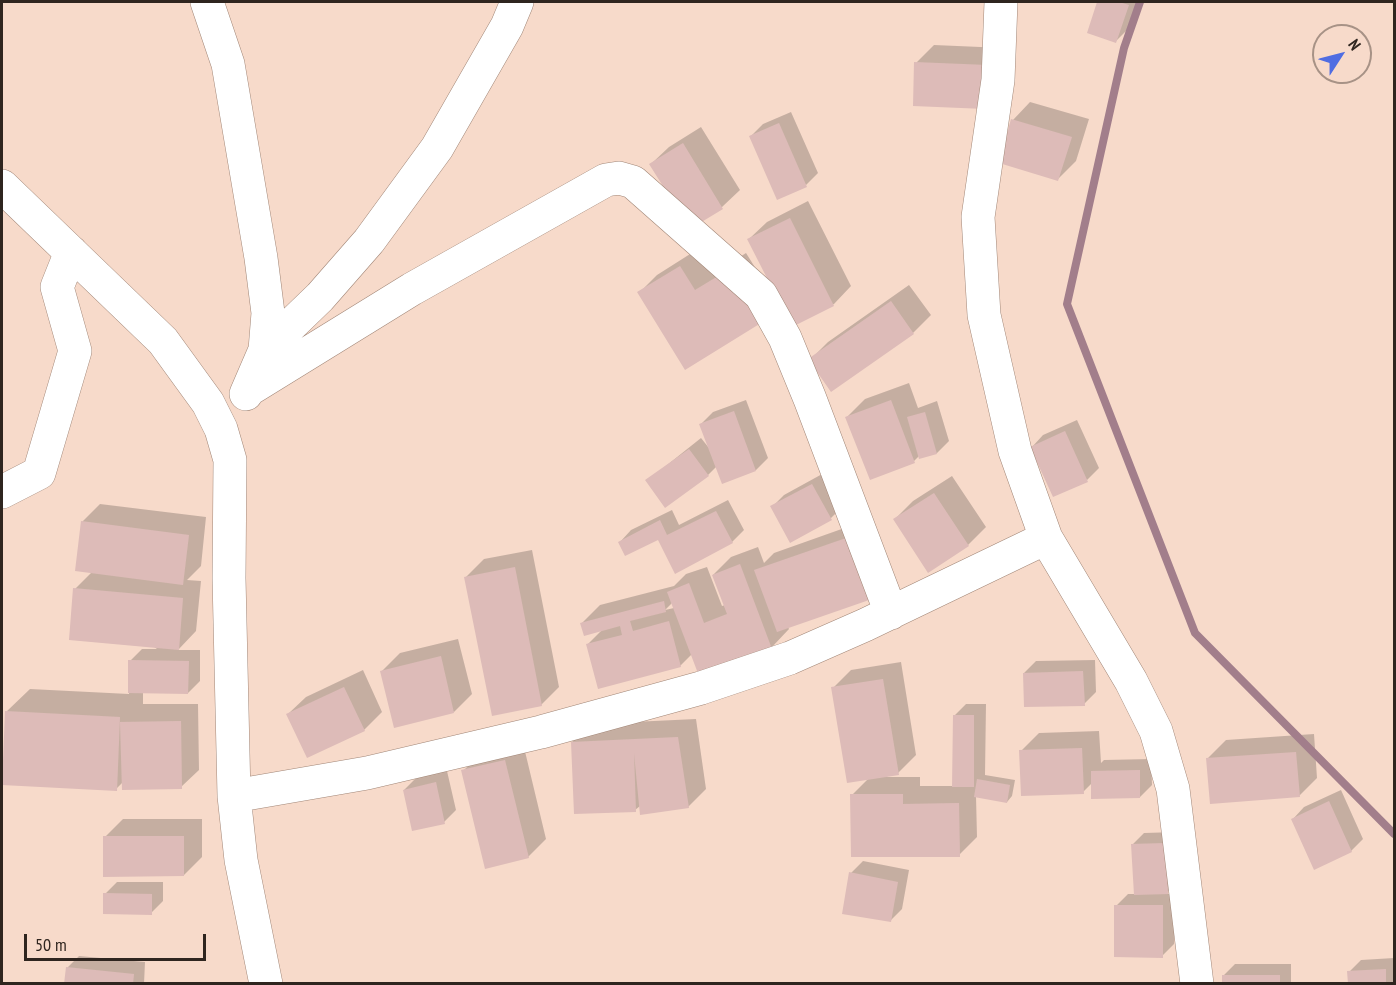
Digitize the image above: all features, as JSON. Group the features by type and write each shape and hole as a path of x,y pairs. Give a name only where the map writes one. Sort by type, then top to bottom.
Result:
{"street":[{"path":"207,2 228,64 261,258 268,313 265,350 250,389 221,429"},
{"path":"265,350 320,297 369,241 430,157 507,26 517,2"},
{"path":"1001,2 998,80 978,218 984,315 1015,451 1046,538 1131,681 1155,731 1173,789 1197,984"},
{"path":"250,389 412,289 606,180 619,178 633,182 761,295 785,338 810,399 891,613"},
{"path":"2,186 163,341 208,403 221,429 230,460 229,578 234,796 241,860 266,984"},
{"path":"2,492 39,473 75,351 57,287 71,252"},
{"path":"234,796 367,773 541,732 700,688 790,658 891,613 1046,538"}],"building":[{"path":"1097,2 1119,2 1129,5 1116,43 1087,33"},
{"path":"914,62 987,65 985,109 913,106"},
{"path":"1011,119 1072,137 1058,181 999,163"},
{"path":"779,123 807,187 777,200 749,136"},
{"path":"683,143 723,209 690,229 649,164"},
{"path":"790,218 834,306 792,327 747,239"},
{"path":"680,266 695,290 728,270 761,323 685,370 637,292"},
{"path":"891,301 914,334 831,392 808,359"},
{"path":"891,400 915,463 870,480 845,417"},
{"path":"734,411 756,471 722,484 699,424"},
{"path":"925,412 937,454 919,459 907,417"},
{"path":"1065,431 1088,482 1053,497 1030,447"},
{"path":"689,449 709,476 665,508 645,480"},
{"path":"812,484 832,520 790,543 770,506"},
{"path":"934,493 969,546 928,573 893,519"},
{"path":"716,511 733,543 675,574 658,540 625,556 618,542 660,520 667,535"},
{"path":"81,521 189,535 183,585 75,571"},
{"path":"849,537 872,599 777,632 754,570"},
{"path":"740,564 772,649 699,676 667,592 689,583 704,623 727,614 712,575"},
{"path":"515,567 542,706 492,716 464,577"},
{"path":"73,588 183,598 179,650 69,640"},
{"path":"664,601 666,612 630,621 633,631 669,621 681,667 598,689 586,644 622,635 620,626 584,636 580,623"},
{"path":"441,656 454,713 394,728 380,671"},
{"path":"128,660 189,661 188,694 128,693"},
{"path":"1083,671 1085,706 1024,707 1023,673"},
{"path":"883,679 899,775 847,783 831,687"},
{"path":"344,687 365,731 307,758 286,714"},
{"path":"5,711 120,717 117,791 2,785"},
{"path":"953,715 974,715 974,787 952,787"},
{"path":"181,721 182,789 122,790 120,722"},
{"path":"678,737 689,808 640,815 634,753 636,812 574,814 571,742"},
{"path":"1082,748 1084,794 1021,796 1019,750"},
{"path":"1296,752 1300,797 1210,804 1206,758"},
{"path":"505,760 529,858 485,869 461,770"},
{"path":"1140,770 1140,798 1091,799 1091,771"},
{"path":"977,779 1010,785 1007,803 974,797"},
{"path":"436,782 445,824 412,831 403,790"},
{"path":"850,794 903,794 903,804 959,803 960,857 851,857"},
{"path":"1329,801 1352,852 1314,870 1291,819"},
{"path":"103,836 184,836 184,876 103,877"},
{"path":"1166,843 1168,894 1134,895 1131,844"},
{"path":"849,872 898,882 891,922 842,914"},
{"path":"103,893 152,894 152,915 103,914"},
{"path":"1114,905 1163,905 1163,958 1114,957"},
{"path":"66,967 134,974 133,984 64,984"},
{"path":"1386,969 1386,984 1348,984 1347,971"},
{"path":"1222,975 1280,975 1280,984 1222,984"}],"waterway":[{"path":"1140,2 1124,48 1067,304 1195,633 1394,834"}]}
